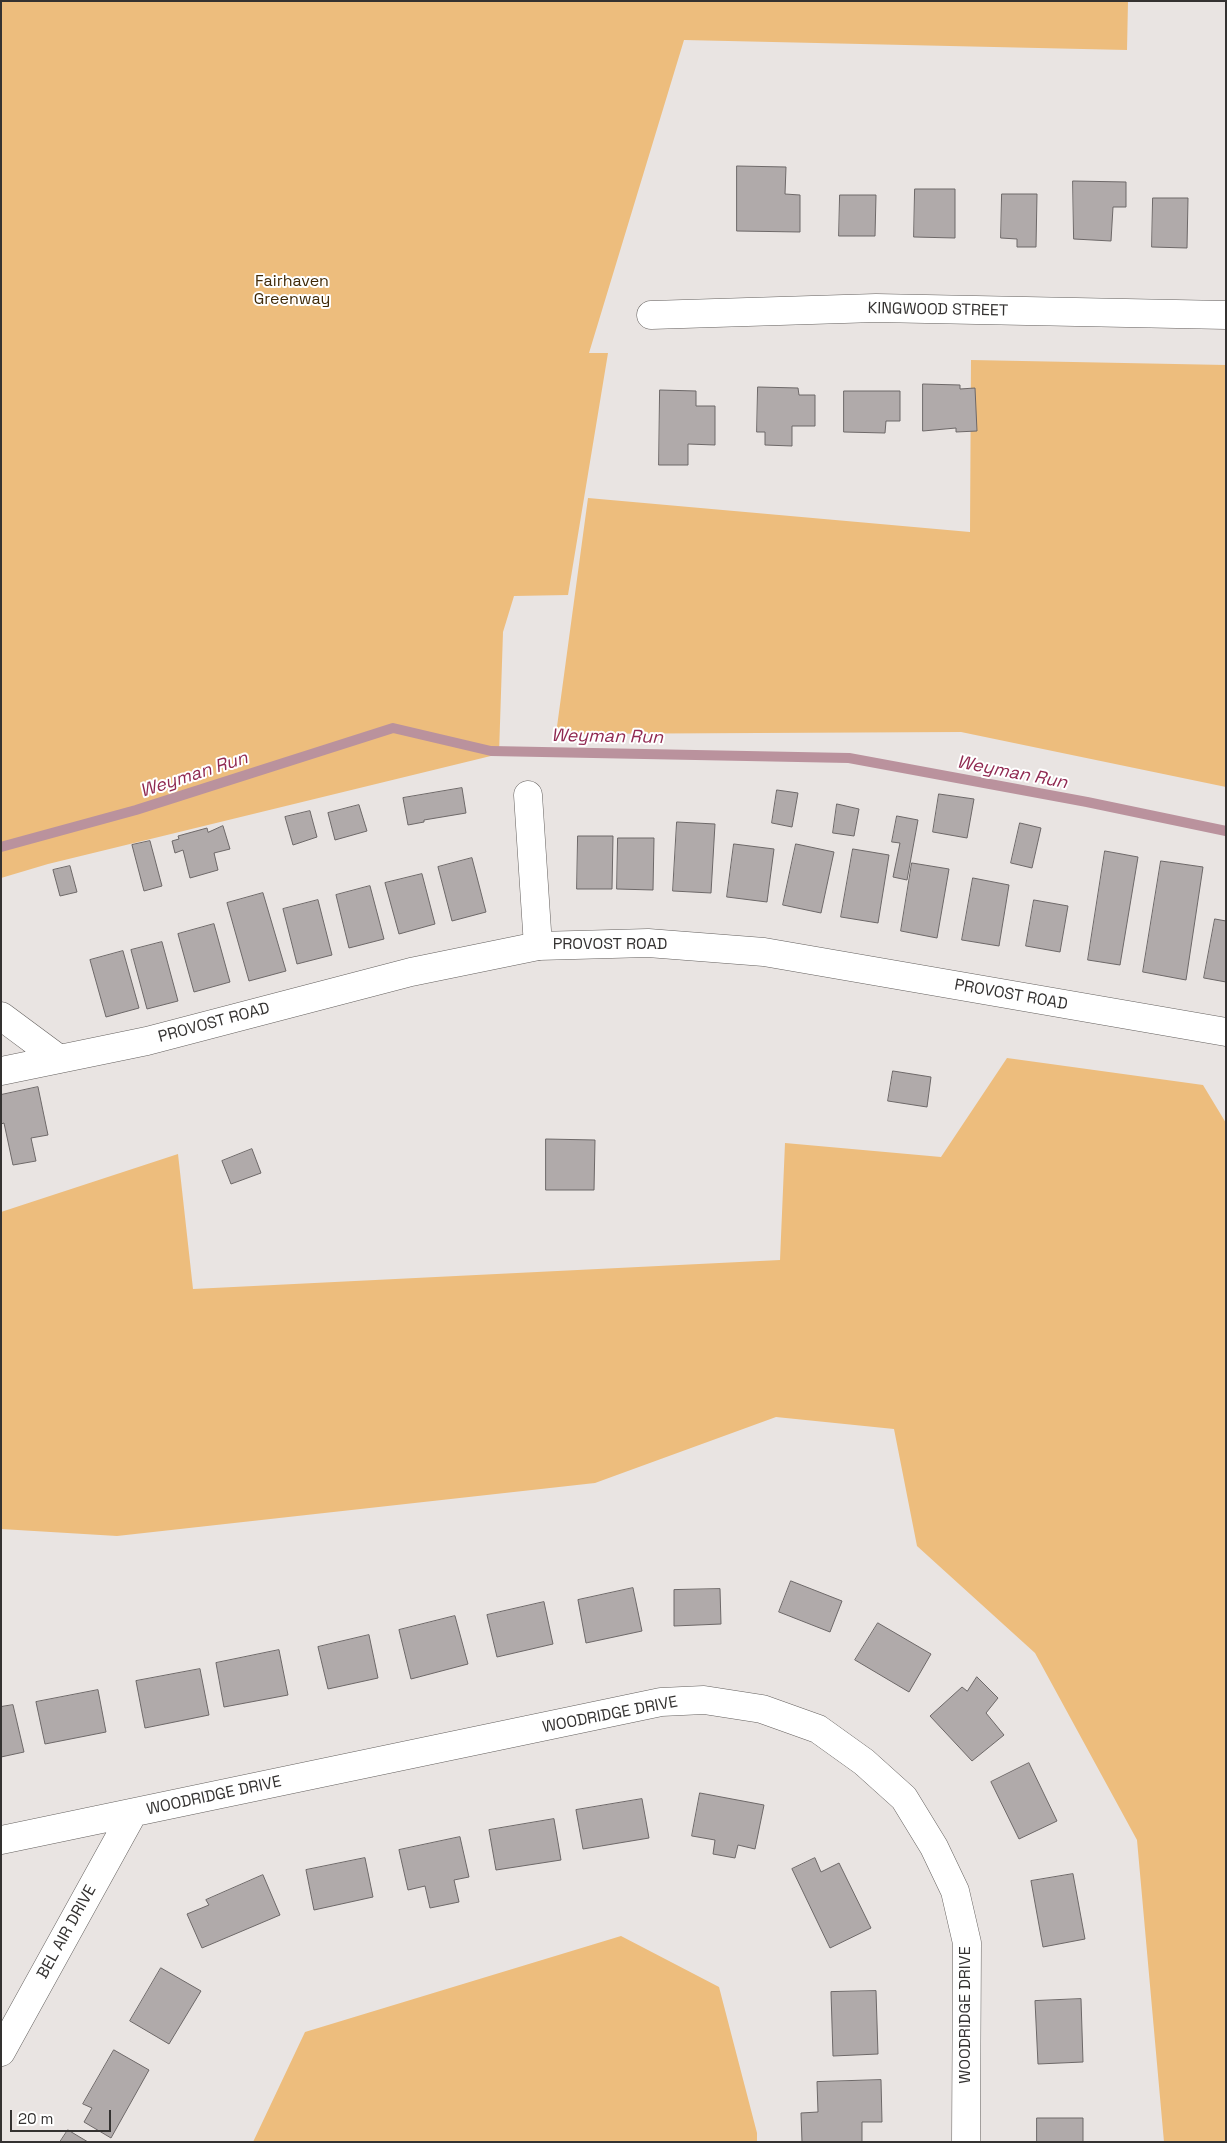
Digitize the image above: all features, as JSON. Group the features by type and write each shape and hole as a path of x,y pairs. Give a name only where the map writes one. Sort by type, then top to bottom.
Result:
{"street":[{"name":"KINGWOOD STREET","path":"651,315 876,308 1226,315"},
{"path":"528,795 538,946"},
{"name":"PROVOST ROAD","path":"1,1071 146,1041 411,972 538,946 648,943 764,952 1226,1032"},
{"path":"1,1016 58,1059"},
{"name":"WOODRIDGE DRIVE","path":"1,1840 661,1702 704,1700 762,1708 818,1729 864,1762 904,1798 934,1847 954,1890 967,1943 966,2142"},
{"name":"BEL AIR DRIVE","path":"1,2052 133,1813"}],"green space":[{"name":"Fairhaven Greenway","path":"1,1 1128,1 1127,50 684,40 589,353 608,353 568,595 514,596 503,632 499,754 48,864 1,878"},
{"path":"971,360 1226,365 1226,787 961,732 556,734 588,498 970,532"},
{"path":"1007,1058 1203,1085 1226,1123 1226,2142 1164,2142 1137,1840 1035,1653 917,1546 894,1429 776,1417 595,1483 117,1536 1,1529 1,1212 178,1154 193,1289 780,1260 785,1143 941,1157"},
{"path":"621,1936 719,1987 757,2133 757,2142 253,2142 305,2032"}],"building":[{"path":"737,166 786,167 785,194 800,195 800,232 737,231"},
{"path":"1073,181 1126,182 1126,207 1113,207 1111,241 1074,239"},
{"path":"915,189 955,189 955,238 914,237"},
{"path":"1002,194 1037,194 1036,247 1017,247 1017,239 1001,238"},
{"path":"840,195 876,195 875,236 839,236"},
{"path":"1153,198 1188,198 1187,248 1152,247"},
{"path":"923,384 960,385 960,389 975,388 977,431 956,432 956,428 923,431"},
{"path":"758,387 798,388 799,395 815,395 815,426 792,426 792,446 765,445 765,432 757,432"},
{"path":"660,390 696,391 696,406 715,406 715,445 688,444 688,465 659,465"},
{"path":"844,391 900,391 900,421 886,421 885,433 844,432"},
{"path":"462,788 466,813 424,820 424,822 408,825 403,798"},
{"path":"777,790 798,793 792,827 772,823"},
{"path":"939,794 974,799 967,838 933,832"},
{"path":"837,804 859,809 854,836 833,833"},
{"path":"359,805 367,831 335,840 328,813"},
{"path":"310,811 317,837 293,845 285,817"},
{"path":"897,816 918,820 907,880 893,877 900,843 892,842"},
{"path":"677,822 715,824 711,893 673,891"},
{"path":"1020,823 1041,828 1032,868 1011,863"},
{"path":"223,826 230,849 214,853 218,870 190,878 183,850 175,853 172,841 179,839 178,836 207,828 208,832"},
{"path":"578,836 613,836 612,889 577,889"},
{"path":"618,838 654,838 653,890 617,889"},
{"path":"150,841 162,886 144,891 132,845"},
{"path":"734,844 774,849 767,902 727,897"},
{"path":"796,844 834,852 821,913 783,905"},
{"path":"853,849 889,855 878,923 841,917"},
{"path":"1105,851 1138,857 1120,965 1088,960"},
{"path":"472,858 486,912 452,921 438,867"},
{"path":"1161,861 1203,867 1186,980 1143,972"},
{"path":"912,863 949,869 937,938 901,931"},
{"path":"70,866 77,892 60,896 53,870"},
{"path":"422,874 435,924 399,934 385,883"},
{"path":"973,878 1009,885 999,946 962,940"},
{"path":"370,886 384,939 349,948 336,895"},
{"path":"263,893 286,971 249,981 227,903"},
{"path":"318,900 332,955 297,964 283,909"},
{"path":"1034,900 1068,906 1060,952 1026,946"},
{"path":"1215,919 1226,921 1226,982 1204,978"},
{"path":"214,924 230,982 194,992 178,934"},
{"path":"162,942 178,1001 147,1009 131,950"},
{"path":"123,951 139,1008 106,1017 90,960"},
{"path":"893,1071 931,1077 927,1107 888,1101"},
{"path":"38,1087 48,1135 31,1138 36,1161 13,1165 4,1123 1,1124 1,1095"},
{"path":"546,1139 595,1140 594,1190 546,1190"},
{"path":"252,1149 261,1173 231,1184 222,1161"},
{"path":"791,1581 842,1601 830,1632 779,1612"},
{"path":"633,1588 642,1631 586,1643 578,1600"},
{"path":"720,1589 721,1624 674,1626 674,1590"},
{"path":"544,1602 553,1644 497,1657 487,1615"},
{"path":"455,1616 468,1664 411,1679 399,1630"},
{"path":"878,1623 931,1654 909,1692 855,1660"},
{"path":"369,1635 378,1678 328,1689 318,1647"},
{"path":"279,1650 288,1695 224,1707 216,1663"},
{"path":"200,1669 209,1715 145,1728 136,1681"},
{"path":"977,1677 998,1698 986,1713 1004,1735 972,1761 930,1716 962,1687 967,1691"},
{"path":"98,1690 106,1732 45,1744 36,1702"},
{"path":"13,1705 24,1752 1,1757 1,1707"},
{"path":"1029,1763 1057,1821 1019,1839 991,1782"},
{"path":"700,1793 764,1805 755,1849 738,1845 735,1858 713,1854 715,1840 692,1836"},
{"path":"642,1799 649,1838 583,1849 576,1810"},
{"path":"554,1819 561,1860 496,1870 489,1830"},
{"path":"460,1837 469,1877 454,1880 459,1902 430,1908 425,1886 408,1890 399,1850"},
{"path":"365,1858 373,1897 314,1910 306,1870"},
{"path":"815,1858 821,1872 839,1863 871,1928 830,1948 792,1869"},
{"path":"1073,1874 1085,1939 1043,1947 1031,1881"},
{"path":"263,1875 280,1915 202,1948 187,1914 209,1905 206,1900"},
{"path":"161,1968 201,1991 169,2044 130,2021"},
{"path":"876,1991 878,2054 833,2056 831,1992"},
{"path":"1081,1999 1083,2062 1038,2064 1035,2001"},
{"path":"114,2050 149,2070 111,2138 84,2122 92,2108 83,2104"},
{"path":"881,2080 882,2122 862,2122 862,2142 802,2142 801,2113 818,2112 817,2082"},
{"path":"1037,2118 1083,2118 1083,2142 1037,2142"},
{"path":"68,2130 88,2142 60,2142"}],"waterway":[{"name":"Weyman Run","path":"1,847 136,810 393,728 491,751 849,758 1087,802 1226,831"}]}
